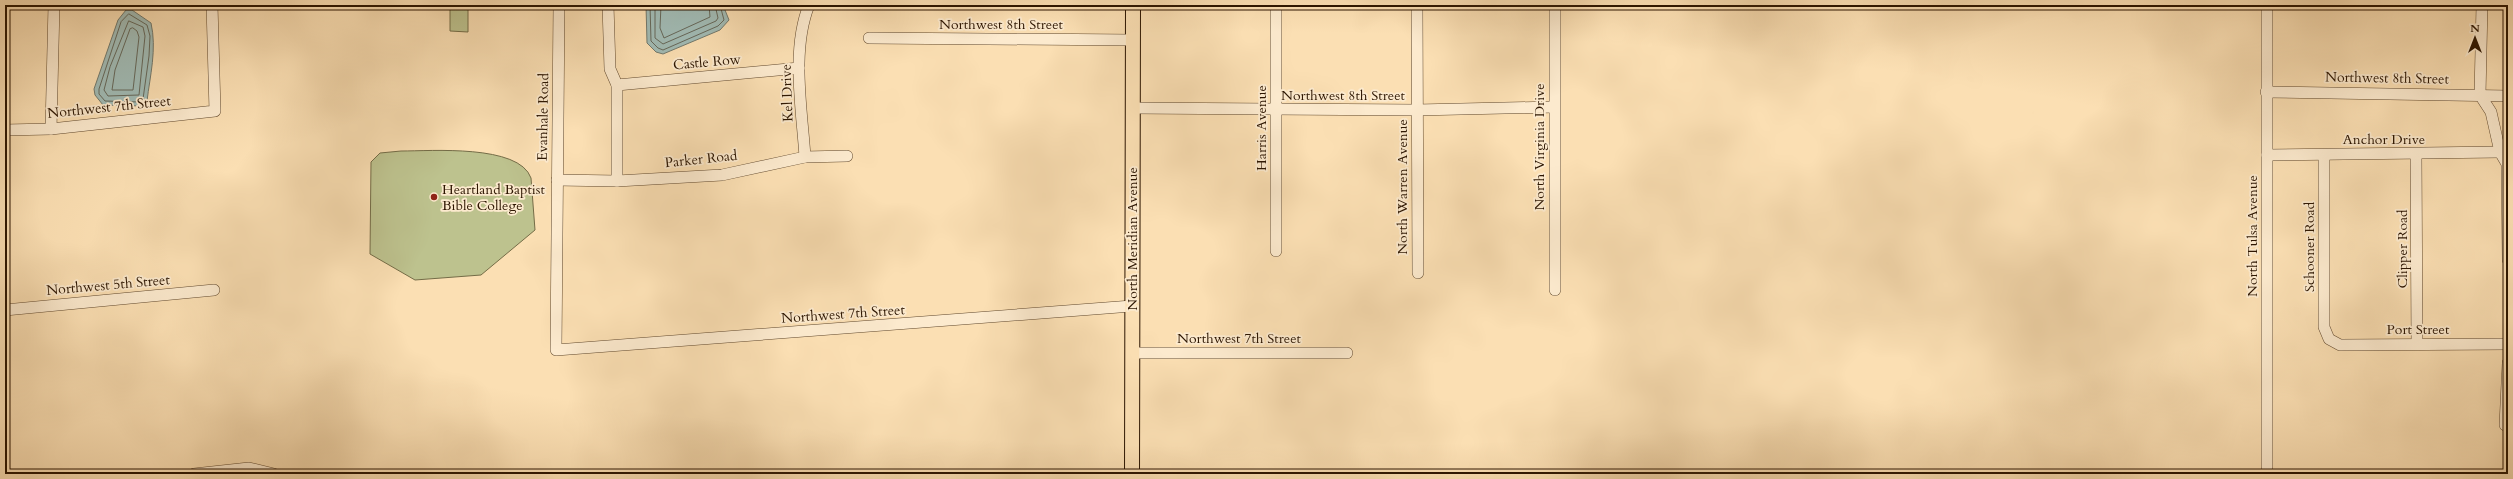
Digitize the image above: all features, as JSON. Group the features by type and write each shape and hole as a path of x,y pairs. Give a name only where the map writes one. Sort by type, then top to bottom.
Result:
{"main road":[{"name":"North Meridian Avenue","path":"1132,474 1133,5"}],"street":[{"path":"51,129 54,5"},
{"name":"Northwest 7th Street","path":"5,130 51,129 216,111 212,5"},
{"name":"Evanhale Road","path":"556,350 559,5"},
{"path":"608,5 610,69 617,85 617,181"},
{"name":"Kel Drive","path":"805,157 799,68 805,15 809,5"},
{"name":"Harris Avenue","path":"1276,5 1276,251"},
{"name":"North Warren Avenue","path":"1417,5 1418,273"},
{"name":"North Virginia Drive","path":"1555,5 1553,107 1555,290"},
{"name":"North Tulsa Avenue","path":"2267,5 2267,467"},
{"path":"2482,5 2480,95 2491,112 2500,152 2507,164 2508,260"},
{"name":"Northwest 8th Street","path":"869,38 1133,40"},
{"name":"Castle Row","path":"617,85 799,68"},
{"name":"Northwest 8th Street","path":"2266,92 2508,96"},
{"name":"Northwest 8th Street","path":"1132,108 1417,110 1553,107"},
{"name":"Anchor Drive","path":"2267,155 2500,152"},
{"name":"Clipper Road","path":"2416,154 2417,344"},
{"name":"Schooner Road","path":"2324,155 2324,327 2329,339"},
{"name":"Parker Road","path":"557,180 617,181 722,175 805,157 847,156"},
{"name":"Northwest 5th Street","path":"5,310 214,290"},
{"name":"Northwest 7th Street","path":"556,350 1132,306"},
{"name":"Port Street","path":"2329,339 2340,344 2508,344"},
{"name":"Northwest 7th Street","path":"1132,353 1347,353"},
{"path":"2506,425 2508,363"},
{"path":"194,474 249,468 274,474"}],"green space":[{"path":"450,5 468,6 468,32 450,31"},
{"path":"432,150 473,152 510,159 523,167 531,178 535,230 481,275 415,280 370,254 371,162 380,153"}],"water":[{"path":"646,5 723,5 729,20 720,30 663,54 656,52 647,43"},
{"path":"126,10 132,10 151,23 153,33 153,53 147,101 143,106 103,105 95,95 94,89 118,20"}],"place":[{"name":"Heartland Baptist Bible College","path":"434,197"}]}
